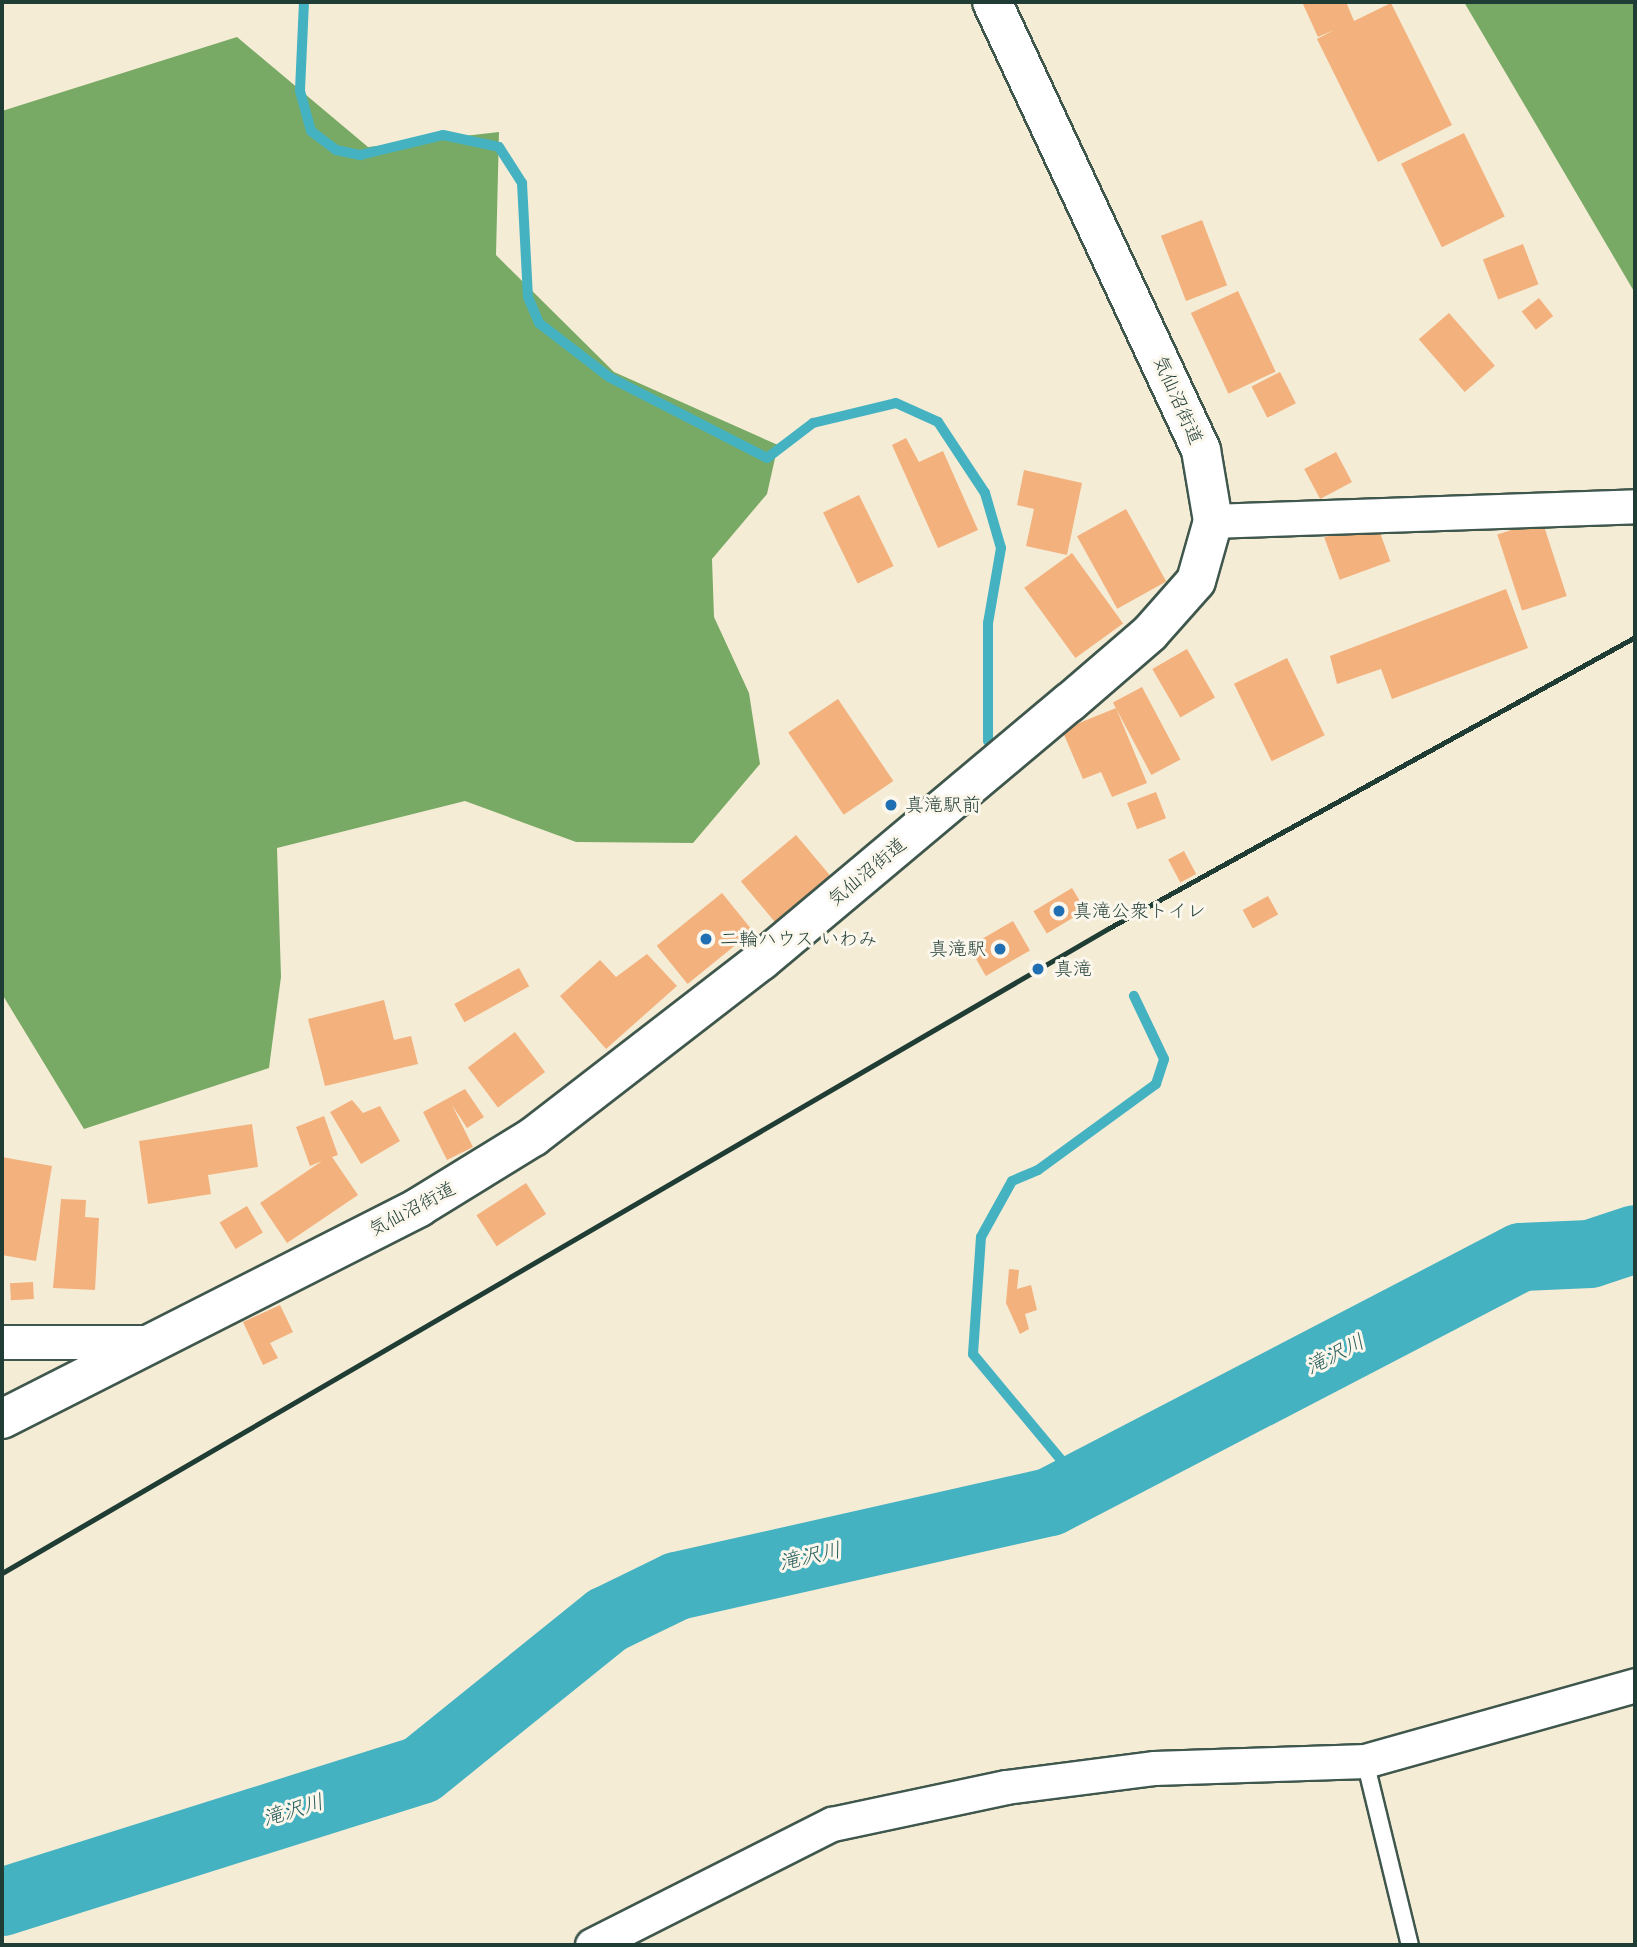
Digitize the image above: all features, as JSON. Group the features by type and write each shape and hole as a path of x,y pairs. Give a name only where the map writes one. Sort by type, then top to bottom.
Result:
{"street":[{"name":"気仙沼街道","path":"2,1419 160,1342 477,1174 612,1077 761,961 1150,633 1196,581 1213,521 1196,439 992,2"},
{"path":"1213,521 1635,506"},
{"path":"2,1342 160,1342"},
{"path":"592,1945 832,1824 1006,1787 1155,1768 1365,1760 1635,1685"}],"lane":[{"path":"1365,1760 1410,1945"}],"green space":[{"path":"1464,2 1635,2 1635,293"},
{"path":"237,37 368,147 499,132 496,255 614,372 778,445 767,494 712,559 714,617 749,693 760,764 693,843 576,842 465,801 277,848 281,977 269,1068 84,1129 2,994 2,111"}],"building":[{"path":"1302,2 1346,2 1354,21 1391,3 1452,125 1378,162 1317,39 1334,30 1318,37"},
{"path":"1464,133 1505,217 1442,247 1401,164"},
{"path":"1202,220 1227,285 1186,301 1161,236"},
{"path":"1523,244 1538,284 1498,300 1483,259"},
{"path":"1238,291 1276,372 1228,394 1191,313"},
{"path":"1539,298 1553,316 1536,330 1522,312"},
{"path":"1449,313 1495,366 1465,392 1419,339"},
{"path":"1280,372 1296,403 1267,418 1251,387"},
{"path":"906,438 919,462 943,451 978,530 938,548 892,445"},
{"path":"1336,452 1352,482 1320,499 1304,469"},
{"path":"1024,470 1082,483 1067,555 1026,546 1034,509 1017,505"},
{"path":"859,495 894,566 858,584 823,513"},
{"path":"1126,509 1166,582 1117,609 1077,536"},
{"path":"1375,519 1390,561 1340,580 1324,537"},
{"path":"1542,520 1567,596 1522,611 1497,535"},
{"path":"1072,553 1123,623 1075,658 1024,588"},
{"path":"1506,589 1528,648 1392,699 1381,669 1337,684 1330,656"},
{"path":"1187,649 1215,697 1180,717 1152,669"},
{"path":"1287,658 1325,735 1272,761 1234,684"},
{"path":"1142,687 1180,759 1151,775 1113,702"},
{"path":"838,699 893,781 844,815 788,733"},
{"path":"1116,708 1147,783 1112,797 1101,772 1083,779 1062,730"},
{"path":"1156,792 1166,818 1137,829 1127,803"},
{"path":"796,835 831,876 776,923 741,881"},
{"path":"1184,851 1196,874 1180,882 1168,859"},
{"name":"真滝公衆トイレ","path":"1072,888 1085,910 1047,933 1033,911"},
{"path":"722,893 753,931 688,984 657,946"},
{"path":"1268,896 1278,914 1253,928 1243,910"},
{"name":"真滝駅","path":"1013,921 1030,950 986,976 969,946"},
{"path":"647,954 677,986 606,1049 560,996 600,960 616,977"},
{"path":"519,968 529,986 464,1022 454,1004"},
{"path":"384,1000 394,1040 411,1036 418,1064 325,1086 308,1019"},
{"path":"515,1032 545,1072 498,1107 468,1068"},
{"path":"465,1089 484,1117 467,1128 452,1105 473,1147 447,1160 423,1112"},
{"path":"352,1100 363,1113 380,1106 400,1141 361,1164 330,1112"},
{"path":"324,1116 338,1155 332,1157 358,1195 287,1243 260,1203 322,1161 310,1166 296,1127"},
{"path":"252,1124 258,1167 208,1175 211,1194 148,1204 139,1141"},
{"path":"2,1157 52,1166 36,1261 2,1255"},
{"path":"526,1183 546,1214 497,1246 477,1215"},
{"path":"61,1199 86,1200 85,1217 99,1218 95,1290 53,1288"},
{"path":"247,1206 263,1233 236,1249 220,1222"},
{"path":"1009,1269 1019,1270 1017,1289 1031,1285 1037,1310 1025,1314 1029,1329 1020,1334 1006,1303"},
{"path":"33,1282 34,1299 11,1300 10,1283"},
{"path":"280,1305 293,1332 270,1343 278,1358 263,1365 243,1322"}],"waterway":[{"path":"304,2 300,91 311,131 336,150 360,155 443,135 499,147 522,183 528,297 539,323 609,377 767,458 813,423 896,403 938,422 985,493 1001,548 988,623 988,741"},
{"path":"1113,1469 1062,1461 973,1354 981,1237 1012,1181 1038,1170 1156,1084 1164,1059 1134,996"},
{"name":"滝沢川","path":"2,1902 421,1770 607,1620 677,1586 1050,1502 1521,1257 1590,1254 1635,1239"}],"railway":[{"path":"2,1573 1109,928 1635,637"}],"place":[{"name":"真滝駅前","path":"891,805"},
{"name":"真滝公衆トイレ","path":"1059,911"},
{"name":"二輪ハウス いわみ","path":"706,939"},
{"name":"真滝駅","path":"1000,949"},
{"name":"真滝","path":"1038,969"}]}
